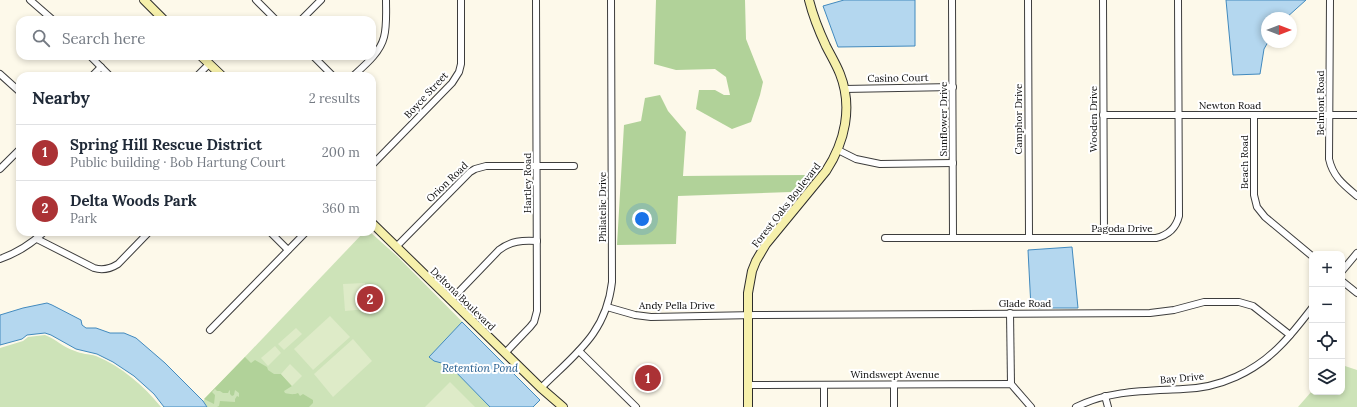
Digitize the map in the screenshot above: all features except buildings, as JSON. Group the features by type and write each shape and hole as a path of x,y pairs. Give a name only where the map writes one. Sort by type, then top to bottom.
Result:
{"main road":[{"path":"144,0 160,16"},
{"name":"Forest Oaks Boulevard","path":"748,407 748,293 752,271 761,252 826,171 838,150 846,123 844,89 836,65 819,32 809,0"},
{"path":"205,60 218,72"},
{"name":"Deltona Boulevard","path":"376,227 541,388 563,407"},
{"name":"Deltona Boulevard","path":"541,388 557,407"}],"street":[{"path":"30,0 48,16"},
{"path":"256,0 272,16"},
{"path":"305,16 321,0"},
{"path":"376,53 381,46 385,30 386,0"},
{"name":"Boyce Street","path":"376,161 456,78 461,64 461,0"},
{"name":"Hartley Road","path":"505,353 530,327 536,317 537,311 536,0"},
{"name":"Philatelic Drive","path":"541,388 590,340 597,330 607,307 612,282 611,0"},
{"name":"Sunflower Drive","path":"952,0 953,238"},
{"name":"Camphor Drive","path":"1028,0 1029,238"},
{"name":"Wooden Drive","path":"1103,0 1104,238"},
{"name":"Pagoda Drive","path":"885,238 1156,238 1167,234 1175,227 1178,216 1178,0"},
{"name":"Belmont Road","path":"1330,0 1330,159 1333,172 1341,182 1357,196"},
{"path":"94,60 106,72"},
{"path":"317,60 329,72"},
{"path":"357,72 369,60"},
{"path":"201,72 209,64"},
{"path":"96,72 101,67"},
{"path":"0,74 16,88"},
{"name":"Casino Court","path":"844,89 952,87"},
{"name":"Newton Road","path":"1103,115 1357,115"},
{"name":"Beach Road","path":"1254,116 1254,195 1257,207 1264,217 1309,254"},
{"path":"838,150 856,159 880,164 953,163"},
{"path":"0,169 16,153"},
{"name":"Orion Road","path":"396,247 475,168 486,166 574,166"},
{"path":"0,259 20,251 40,236"},
{"path":"37,239 94,268 104,270 118,264 146,236"},
{"path":"274,236 288,250"},
{"path":"210,330 302,236"},
{"path":"451,300 505,245 519,241 537,241"},
{"path":"1345,267 1357,253"},
{"path":"1345,283 1357,293"},
{"name":"Glade Road","path":"748,315 1150,313 1174,310 1204,302 1240,302 1253,306 1290,335"},
{"name":"Andy Pella Drive","path":"607,307 630,314 647,316 748,315"},
{"name":"Bay Drive","path":"1076,407 1105,396 1130,391 1198,388 1225,381 1260,363 1276,350 1309,312"},
{"path":"1010,313 1011,384 1031,407"},
{"path":"579,351 636,407"},
{"path":"894,384 894,407"},
{"name":"Windswept Avenue","path":"748,385 1011,384"},
{"path":"824,385 824,407"},
{"path":"1105,396 1108,407"}],"green space":[{"path":"656,0 745,0 746,39 763,82 751,122 732,129 696,109 699,90 715,90 724,95 730,95 726,77 715,69 676,70 654,64"},
{"path":"660,95 668,111 686,132 683,176 807,175 791,192 678,196 676,244 617,245 624,125 641,121 645,98"},
{"path":"360,236 374,236 397,256 540,400 533,407 207,407 203,401"},
{"path":"365,283 367,309 345,311 343,284"},
{"path":"330,316 350,337 313,370 294,349"},
{"path":"296,328 302,334 284,350 278,344"},
{"path":"45,335 71,350 96,356 114,365 140,384 161,407 0,407 0,348 23,341 28,337"},
{"path":"353,339 372,361 333,397 314,374"},
{"path":"275,346 281,353 268,366 261,358"},
{"path":"245,357 251,363 255,360 267,367 268,370 274,374 281,374 292,386 284,391 285,393 298,393 300,396 303,394 313,400 313,403 309,407 217,407 219,406 220,401 235,402 237,396 239,397 239,393 235,390 234,395 232,396 230,394 230,390 228,393 223,393 215,389 212,392 215,395 214,404 204,399"},
{"path":"290,364 302,376 292,386 281,374"},
{"path":"1345,366 1357,370 1357,407 1298,407 1309,394 1345,395"},
{"path":"450,382 475,407 425,407"}],"water":[{"path":"844,0 915,0 915,46 838,47 823,6"},
{"path":"1226,0 1306,0 1293,12 1261,12 1261,48 1265,48 1260,74 1233,75"},
{"path":"1072,247 1078,308 1031,308 1028,250"},
{"path":"47,303 81,320 82,325 86,328 96,328 110,333 124,333 136,338 165,363 203,401 207,407 164,407 154,394 134,376 113,362 97,354 76,349 45,333 27,335 22,339 0,345 0,315"},
{"name":"Retention Pond","path":"462,322 540,400 533,407 490,407 449,365 434,361 429,357"}],"place":[{"name":"Delta Woods Park","path":"370,299"},
{"name":"Spring Hill Rescue District","path":"648,378"}]}
